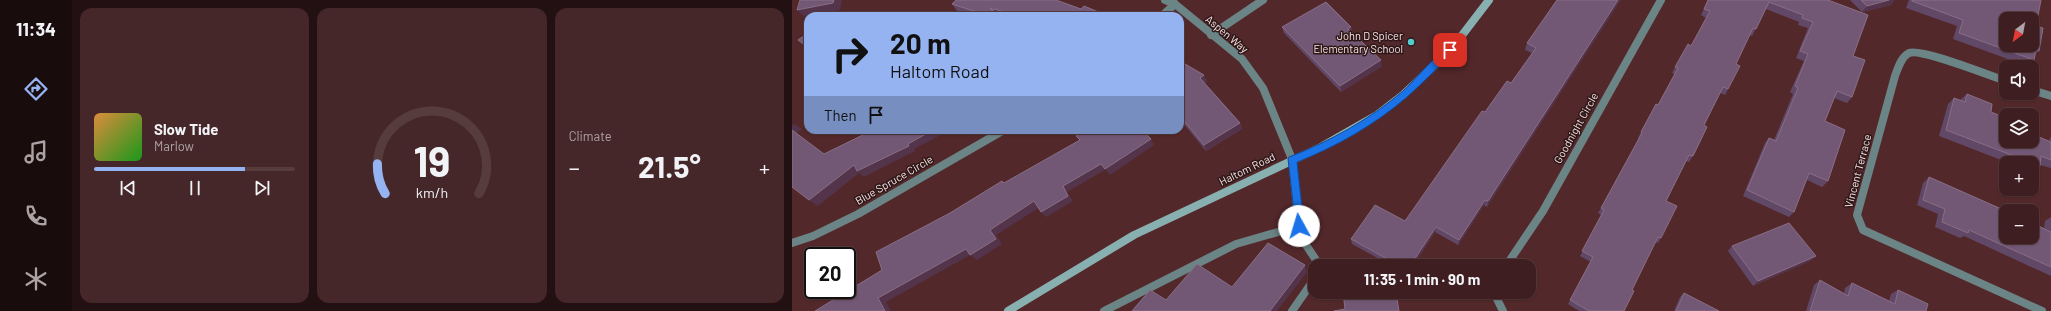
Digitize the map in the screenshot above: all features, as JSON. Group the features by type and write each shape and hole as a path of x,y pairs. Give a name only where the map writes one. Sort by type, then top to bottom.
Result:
{"main road":[{"name":"Haltom Road","path":"1008,311 1134,235 1292,159 1314,151 1363,124 1405,94 1473,25 1489,0"}],"street":[{"name":"Aspen Way","path":"1166,0 1175,4 1242,60 1263,88 1292,159 1300,236 1317,259"},
{"path":"1211,35 1263,0"},
{"name":"Goodnight Circle","path":"1511,259 1543,212 1661,0"},
{"path":"1166,12 1175,4"},
{"name":"Vincent Terrace","path":"1999,79 1930,56 1911,52 1904,56 1895,76 1857,215 1863,230 2042,311"},
{"path":"2039,92 2051,96"},
{"name":"Blue Spruce Circle","path":"792,243 814,236 858,214 997,134"},
{"path":"1104,311 1236,244 1299,226"},
{"path":"1292,311 1308,288"},
{"path":"1497,299 1503,311"}],"building":[{"path":"800,0 834,0 833,3 797,10"},
{"path":"956,0 1056,0 1081,9 1084,6 1098,12 1004,12 990,8 994,12 977,12 952,4"},
{"path":"1557,0 1618,0 1488,201 1485,200 1459,240 1436,227 1415,259 1387,259 1351,239 1375,205 1405,221 1482,111 1485,112 1507,81 1511,83 1536,48 1527,43"},
{"path":"1708,0 1828,0 1868,15 1853,56 1865,60 1852,97 1837,91 1825,121 1845,130 1828,181 1809,173 1794,212 1747,190 1769,138 1776,141 1798,88 1795,86 1808,54 1800,51 1813,22 1802,18 1803,15 1769,2 1756,29 1753,28 1736,64 1740,66 1728,89 1723,87 1704,125 1707,127 1693,156 1689,155 1666,201 1677,206 1661,238 1658,237 1632,290 1634,291 1624,311 1589,311 1570,300 1593,257 1582,251 1604,210 1601,208 1656,104 1658,105 1678,68 1675,67 1688,44 1691,46 1710,11 1704,9"},
{"path":"1861,0 1889,0 1867,6"},
{"path":"1912,0 2041,0 2039,12 1999,12 1999,47 1959,33 1963,20"},
{"path":"1326,2 1351,27 1348,29 1381,60 1340,86 1282,27"},
{"path":"2039,27 2043,28 2039,51"},
{"path":"804,36 804,44 798,40"},
{"path":"2012,52 2036,52 2034,60"},
{"path":"1184,63 1204,75 1200,78 1240,123 1204,145 1184,121"},
{"path":"1967,94 1992,104 1991,112 1999,115 1999,148 2039,148 2039,137 2051,142 2051,160 2041,156 2040,166 2039,156 2014,156 1946,130 1954,98 1965,102"},
{"path":"792,130 824,154 865,134 926,134 908,144 909,146 857,171 854,165 809,200 792,187"},
{"path":"1079,134 1146,134 1151,139 1105,169 1101,164 1063,186 1068,196 1041,212 1034,201 990,230 996,239 970,255 966,249 878,298 885,311 815,311 835,299 856,299 856,286 882,270 876,252 950,213 1002,181 1004,183 1080,140 1076,136"},
{"path":"1929,177 1999,208 1999,244 1969,230 1968,233 1942,222 1945,209 1923,200"},
{"path":"1789,223 1816,256 1758,281 1732,246"},
{"path":"2039,226 2051,232 2051,267 2000,244 2039,244"},
{"path":"1268,243 1305,265 1270,311 1132,311 1150,290 1166,300 1197,264 1232,287"},
{"path":"1820,280 1848,296 1852,283 1895,304 1898,290 1928,304 1926,311 1810,311"},
{"path":"1684,293 1719,311 1676,311"},
{"path":"1344,299 1397,299 1399,311 1334,311 1345,309"}],"place":[{"name":"John D Spicer Elementary School","path":"1411,42"}],"route":[{"path":"1299,226 1292,159 1314,151 1363,124 1405,94 1450,50"}]}
